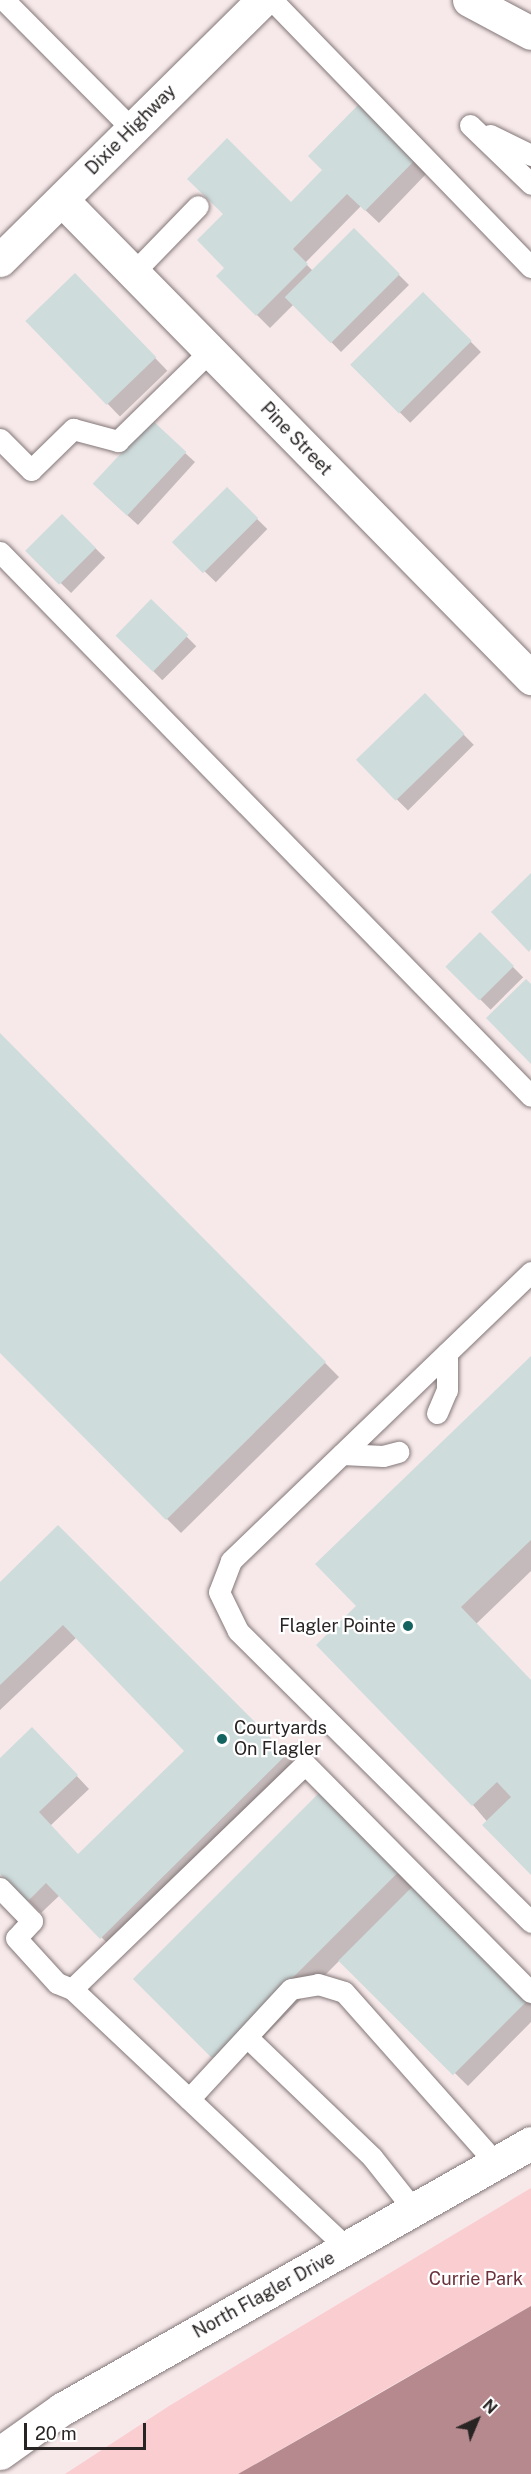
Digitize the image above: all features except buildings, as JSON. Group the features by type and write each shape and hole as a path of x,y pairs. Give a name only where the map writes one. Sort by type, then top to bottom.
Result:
{"street":[{"name":"Dixie Highway","path":"0,260 262,0"},
{"path":"469,0 531,33"},
{"name":"Pine Street","path":"62,200 531,678"},
{"name":"North Flagler Drive","path":"0,2453 62,2409 531,2144"}],"lane":[{"path":"4,0 132,129"},
{"path":"272,0 531,267"},
{"path":"531,155 470,125 531,184"},
{"path":"133,273 198,206"},
{"path":"0,439 31,470 73,429 118,441 210,351"},
{"path":"0,552 531,1096"},
{"path":"531,1272 231,1561 219,1592 238,1631 531,1922"},
{"path":"437,1413 447,1390 447,1353"},
{"path":"342,1454 383,1456 398,1452"},
{"path":"72,1989 305,1764 531,1992"},
{"path":"0,1888 32,1921 16,1938 57,1983 72,1989 347,2248"},
{"path":"189,2099 291,1989 318,1984 344,1992 496,2163"},
{"path":"247,2037 372,2157 414,2210"}],"green space":[{"name":"Currie Park","path":"531,2188 531,2306 238,2474 65,2474 169,2406"}],"shaded area":[{"path":"531,2306 531,2474 238,2474 377,2395"}],"place":[{"name":"Flagler Pointe","path":"408,1626"},
{"name":"Courtyards On Flagler","path":"222,1739"}]}
